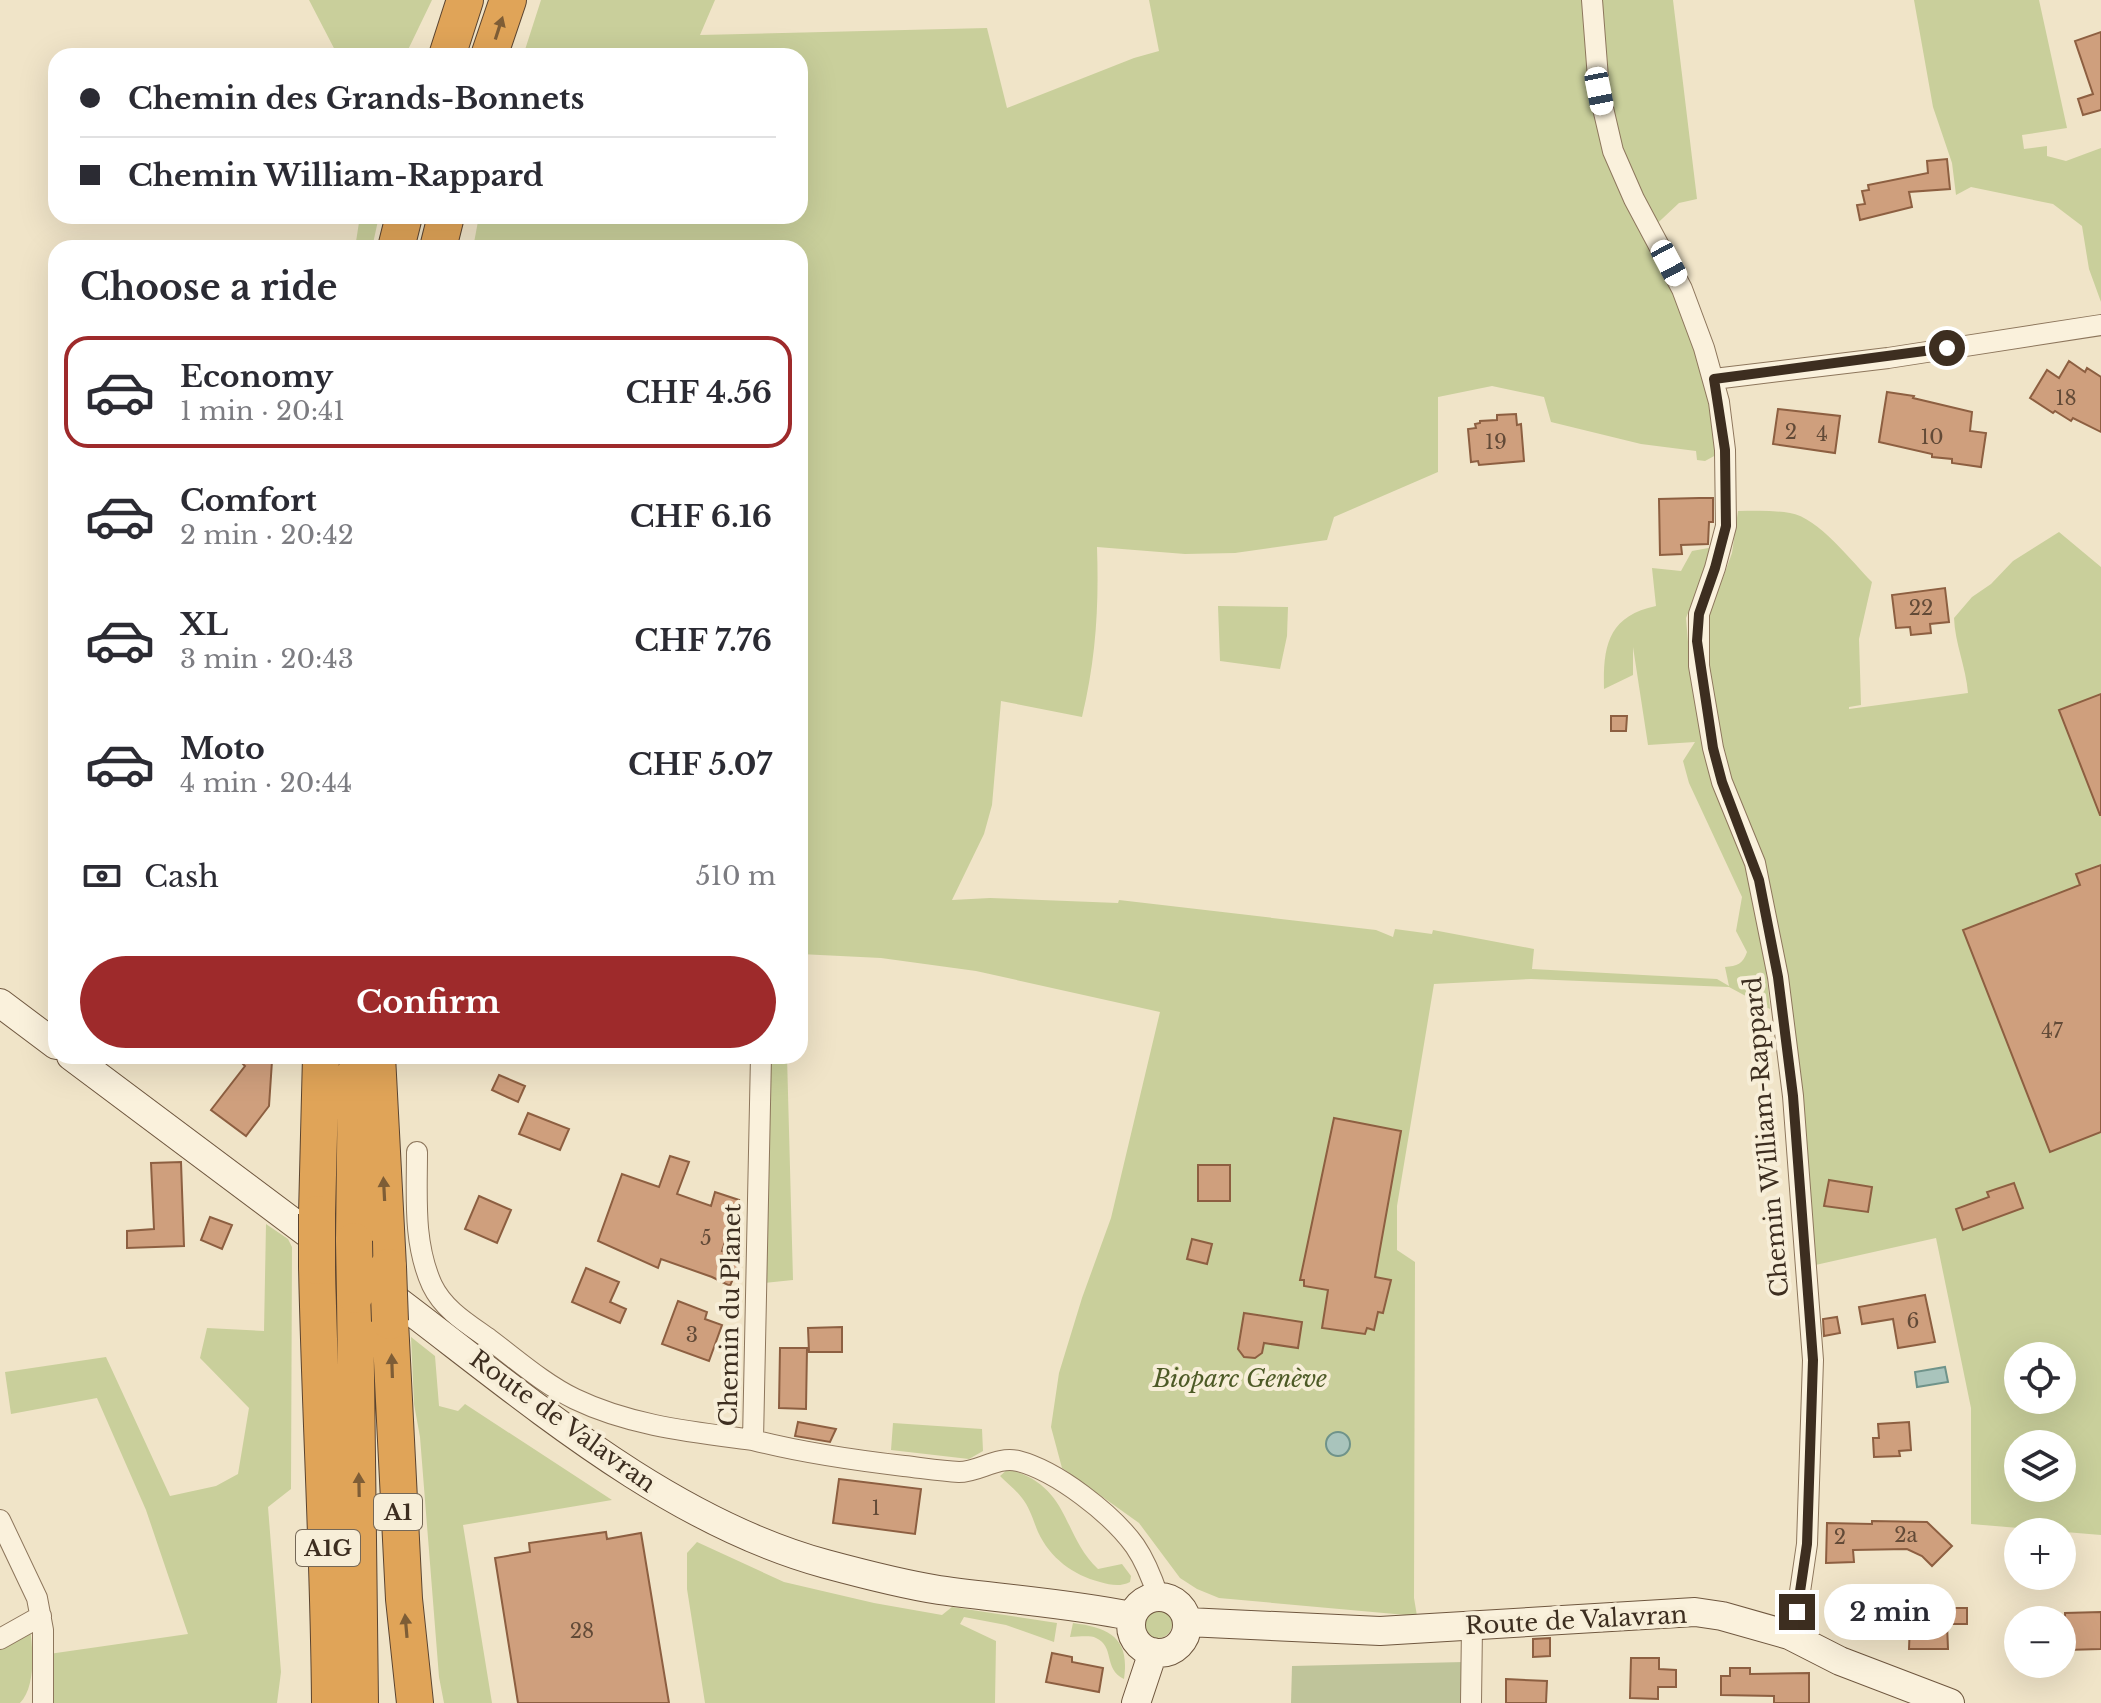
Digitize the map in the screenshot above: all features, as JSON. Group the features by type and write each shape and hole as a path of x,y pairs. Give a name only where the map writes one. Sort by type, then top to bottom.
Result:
{"highway":[{"path":"450,48 465,0"},
{"path":"492,48 508,0"},
{"path":"310,1703 319,1392 317,1214 321,1064"},
{"name":"A1G","path":"356,1064 354,1241 360,1703"},
{"name":"A1","path":"377,1064 404,1599 415,1703"},
{"name":"A1G","path":"319,1392 329,1570 330,1703"}],"street":[{"name":"Chemin William-Rappard","path":"1592,0 1599,91 1613,151 1620,172 1682,289 1714,379 1725,450 1726,526 1699,614 1699,666 1713,748 1722,782 1755,863 1778,977 1793,1096 1813,1360 1807,1544 1797,1612 1789,1635"},
{"path":"1714,379 1888,358 2101,325"},
{"path":"0,1003 48,1039"},
{"name":"Route de Valavran","path":"82,1064 581,1438 670,1497 782,1550 836,1567 937,1589 1131,1616"},
{"name":"Chemin du Planet","path":"761,1064 753,1440 841,1459 960,1472 999,1460 1027,1464 1069,1488 1121,1530 1145,1562 1158,1596"},
{"path":"417,1152 417,1228 420,1244 430,1280 446,1306 547,1383 577,1400 631,1420 753,1440"},
{"path":"0,1520 37,1598 45,1674 43,1703"},
{"path":"1158,1596 1174,1601 1185,1614 1187,1622 1184,1636 1175,1648 1153,1652 1137,1643 1130,1625 1131,1616 1141,1602 1158,1596"},
{"name":"Route de Valavran","path":"1187,1622 1380,1631 1695,1612 1722,1616 1789,1635 1840,1661 1950,1703"},
{"path":"0,1639 41,1616"},
{"path":"1471,1703 1472,1626"},
{"path":"1136,1703 1153,1652"}],"green space":[{"path":"309,0 432,0 409,48 334,48"},
{"name":"Bioparc Genève","path":"541,0 715,0 700,35 987,28 1007,108 1159,51 1149,0 1673,0 1697,199 1679,203 1647,233 1699,347 1716,433 1716,455 1705,461 1697,460 1696,451 1641,444 1551,422 1544,397 1492,386 1438,397 1438,472 1334,517 1327,540 1235,553 1185,554 1097,547 1096,632 1082,717 1001,701 992,805 984,834 952,900 990,898 1118,903 1119,900 1376,930 1393,937 1395,929 1432,934 1433,930 1534,949 1532,969 1717,979 1729,986 1725,967 1739,964 1747,952 1736,931 1742,897 1689,783 1683,761 1695,742 1648,745 1633,647 1633,675 1604,689 1607,646 1618,625 1627,617 1656,606 1652,568 1681,571 1692,551 1714,547 1686,618 1689,654 1744,853 1766,967 1770,1009 1729,987 1531,979 1434,984 1397,1206 1397,1250 1415,1262 1414,1598 1417,1616 1219,1598 1197,1589 1180,1578 1139,1523 1062,1468 1051,1427 1059,1373 1111,1218 1160,1012 976,971 881,958 808,954 808,240 474,240 478,224 808,224 808,48 526,48"},
{"path":"1914,0 2039,0 2067,128 2022,135 2024,149 2047,146 2047,156 2066,161 2101,148 2101,302 2089,269 2082,226 2053,204 1971,187 1956,195 1952,163 1933,107"},
{"path":"359,224 377,224 374,240 356,240"},
{"path":"1738,511 1771,511 1801,516 1823,531 1872,582 1859,639 1861,705 1849,709 1968,693 1954,618 1972,597 1991,584 2013,561 2059,532 2101,567 2101,1535 2076,1533 2076,1518 2004,1518 2004,1527 1971,1524 1971,1408 1936,1238 1811,1266 1791,1005 1717,727 1705,646 1706,624 1732,553"},
{"path":"1218,606 1288,607 1287,636 1280,669 1220,661"},
{"path":"765,1064 787,1064 793,1280 764,1283"},
{"path":"266,1224 288,1239 292,1247 291,1489 268,1507 281,1672 277,1703 48,1703 49,1654 188,1634 146,1510 97,1398 11,1414 5,1372 106,1357 170,1496 216,1486 238,1474 249,1408 200,1358 207,1328 264,1331"},
{"path":"411,1337 435,1356 439,1406 458,1411 465,1404 612,1500 463,1525 492,1703 444,1703 439,1677 420,1437 414,1404"},
{"path":"893,1423 982,1429 983,1451 969,1459 891,1450"},
{"path":"1008,1469 1028,1477 1054,1499 1077,1541 1098,1569 1122,1564 1131,1576 1130,1582 1115,1585 1090,1579 1056,1557 1043,1541 1025,1502 1000,1476"},
{"path":"697,1542 784,1582 874,1603 942,1615 952,1607 1057,1623 1054,1642 1006,1625 964,1617 960,1624 996,1641 995,1703 705,1703 687,1589 687,1553"},
{"path":"1158,1610 1168,1614 1172,1624 1168,1634 1158,1638 1148,1634 1144,1624 1148,1614"},
{"path":"1073,1623 1097,1628 1115,1638 1124,1654 1124,1679 1113,1670 1102,1642 1091,1637 1070,1637"},
{"path":"30,1629 32,1657 29,1688 20,1703 0,1703 0,1645"},
{"path":"1464,1662 1464,1703 1291,1703 1292,1666"}],"water":[{"path":"1945,1367 1948,1382 1917,1387 1915,1372"},
{"path":"1338,1432 1349,1439 1350,1444 1343,1455 1338,1456 1327,1449 1326,1444 1333,1433"}],"building":[{"path":"2101,32 2101,110 2083,115 2078,99 2093,94 2075,41"},
{"path":"1947,159 1950,189 1909,192 1912,207 1860,220 1857,205 1865,204 1862,191 1869,190 1868,185 1928,173 1927,161"},
{"path":"2069,361 2085,372 2087,368 2101,377 2101,432 2073,418 2071,421 2055,411 2053,413 2030,398 2047,370 2059,378"},
{"path":"1887,392 1972,412 1970,431 1986,433 1981,467 1952,463 1952,459 1932,457 1932,454 1879,442"},
{"path":"1778,409 1840,416 1835,453 1773,444"},
{"path":"1516,414 1517,425 1521,424 1524,461 1479,465 1478,461 1471,462 1468,429 1476,428 1475,424 1480,421 1497,420 1497,415"},
{"path":"1713,498 1713,522 1709,522 1708,544 1681,545 1682,554 1660,555 1659,499"},
{"path":"1945,588 1949,622 1930,624 1931,633 1911,635 1910,627 1896,628 1892,595"},
{"path":"2101,694 2101,815 2100,815 2059,710"},
{"path":"1611,716 1627,716 1626,731 1611,731"},
{"path":"2101,865 2101,1132 2050,1152 1963,930 2080,885 2076,874"},
{"path":"243,1064 272,1064 269,1106 246,1136 211,1110 245,1066"},
{"path":"499,1075 525,1086 518,1102 492,1090"},
{"path":"528,1113 569,1129 560,1150 519,1134"},
{"path":"1334,1118 1401,1131 1375,1277 1391,1280 1383,1313 1378,1312 1374,1330 1367,1328 1365,1334 1322,1328 1328,1290 1304,1286 1304,1280 1300,1280"},
{"path":"670,1156 689,1162 677,1194 711,1206 715,1192 739,1200 722,1251 742,1257 730,1286 661,1259 658,1268 598,1241 622,1174 659,1187"},
{"path":"181,1162 184,1246 127,1248 127,1231 154,1229 151,1163"},
{"path":"1198,1165 1230,1165 1230,1201 1198,1201"},
{"path":"1829,1180 1872,1187 1868,1212 1824,1206"},
{"path":"2014,1183 2023,1208 1963,1230 1956,1209 1989,1197 1987,1192"},
{"path":"479,1196 511,1210 497,1243 465,1229"},
{"path":"210,1217 232,1225 222,1249 201,1240"},
{"path":"1192,1239 1212,1244 1207,1264 1187,1259"},
{"path":"586,1268 619,1282 610,1302 626,1309 620,1323 572,1302"},
{"path":"1925,1295 1935,1342 1898,1348 1893,1319 1862,1324 1859,1307"},
{"path":"678,1301 707,1312 705,1319 722,1325 709,1361 662,1344"},
{"path":"1244,1313 1302,1322 1298,1348 1264,1343 1262,1353 1255,1358 1244,1357 1238,1349"},
{"path":"1837,1317 1840,1333 1824,1336 1823,1319"},
{"path":"842,1327 842,1352 809,1352 808,1328"},
{"path":"780,1348 807,1348 806,1409 779,1408"},
{"path":"798,1422 836,1429 830,1442 795,1436"},
{"path":"1909,1422 1911,1450 1899,1451 1900,1456 1874,1457 1873,1438 1879,1438 1878,1424"},
{"path":"839,1479 921,1489 915,1534 833,1523"},
{"path":"1872,1521 1927,1522 1952,1546 1932,1566 1922,1556 1907,1549 1853,1550 1854,1562 1826,1563 1827,1523 1872,1524"},
{"path":"606,1532 607,1539 641,1533 669,1703 518,1703 495,1558 530,1552 529,1543"},
{"path":"1951,1608 1967,1608 1967,1624 1950,1624"},
{"path":"2101,1612 2101,1649 2076,1650 2076,1613"},
{"path":"1910,1623 1947,1624 1948,1649 1909,1649"},
{"path":"1550,1638 1550,1656 1533,1657 1533,1639"},
{"path":"1052,1653 1072,1657 1072,1662 1103,1668 1099,1692 1046,1682"},
{"path":"1631,1658 1659,1658 1659,1669 1676,1670 1676,1687 1658,1687 1658,1699 1630,1698"},
{"path":"1730,1668 1750,1668 1750,1674 1809,1673 1809,1703 1774,1703 1774,1696 1721,1695 1721,1676 1730,1676"},
{"path":"1506,1679 1547,1681 1546,1703 1506,1703"}],"route":[{"path":"1797,1612 1807,1544 1813,1360 1793,1096 1778,977 1759,880 1722,782 1713,748 1697,641 1699,614 1726,526 1725,450 1714,379 1947,348"}]}
